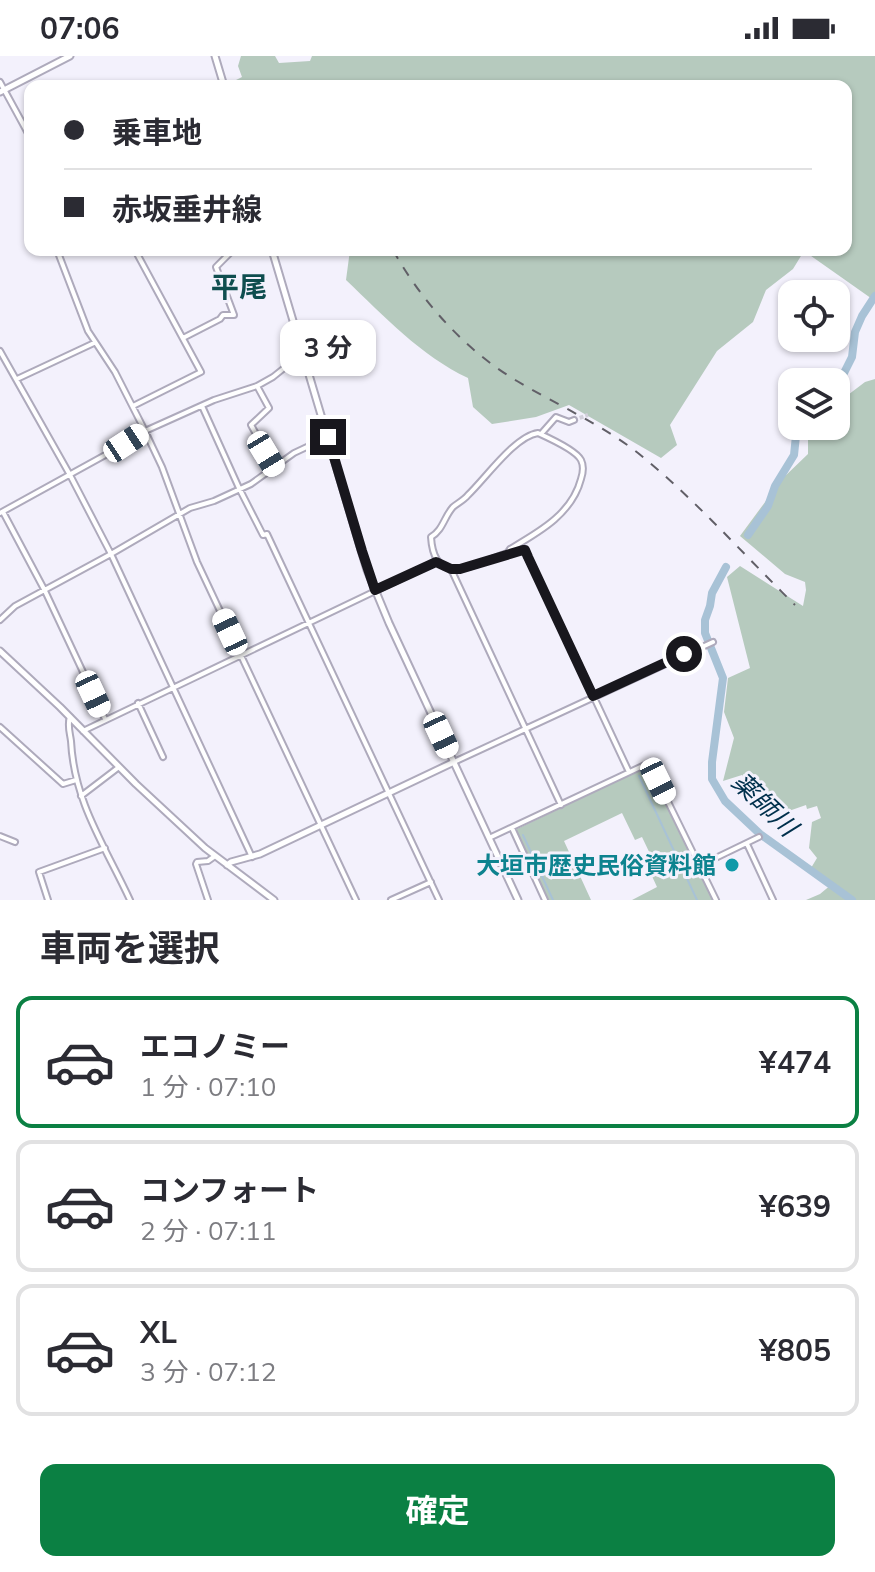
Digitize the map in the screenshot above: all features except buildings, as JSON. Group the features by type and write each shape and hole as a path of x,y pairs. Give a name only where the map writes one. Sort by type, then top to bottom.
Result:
{"main road":[{"path":"2,91 70,56"},
{"path":"215,56 222,80"},
{"path":"274,256 375,590 518,900"},
{"path":"0,651 215,856 274,900"},
{"path":"227,865 252,857 454,762"}],"street":[{"path":"0,82 2,91 24,127"},
{"path":"59,256 94,343 115,372 162,467 189,545 356,900"},
{"path":"133,406 201,372 138,256"},
{"path":"183,338 223,315 234,315 216,267 227,256"},
{"path":"16,380 94,343"},
{"path":"0,351 111,554 252,857"},
{"path":"105,719 45,591 1,513 145,431 257,386 303,353"},
{"path":"257,386 269,408 251,425 275,468"},
{"path":"202,406 239,488 263,535 267,534 439,900"},
{"path":"541,434 556,417 569,422 574,420"},
{"path":"436,562 431,537 440,530 454,506 469,495 521,439 533,433 541,434 579,458 581,481 566,509 506,555"},
{"path":"0,620 15,606 179,514 251,484 294,453 328,437"},
{"path":"83,731 436,562 451,569 474,566 525,550 629,772"},
{"path":"451,569 561,805"},
{"path":"454,762 713,642"},
{"path":"138,703 163,757"},
{"path":"70,717 72,760 81,796 91,824 130,900"},
{"path":"0,727 63,784 76,780"},
{"path":"489,838 649,763 716,900"},
{"path":"81,796 119,767"},
{"path":"512,828 545,900"},
{"path":"0,836 15,842"},
{"path":"699,866 759,837"},
{"path":"747,844 773,900"},
{"path":"48,900 39,872 105,848"},
{"path":"208,900 196,864 215,856"},
{"path":"391,900 431,882"}],"green space":[{"path":"241,56 275,56 279,63 310,61 312,56 875,56 875,301 850,283 850,280 845,280 811,256 852,256 852,80 236,80 242,77 238,66"},
{"path":"349,256 801,256 793,269 766,290 753,322 717,351 670,425 677,445 661,458 569,405 536,417 492,424 473,407 468,378 434,358 346,280"},
{"path":"875,379 875,900 806,900 832,884 811,868 817,858 809,848 812,822 821,818 817,806 807,809 806,805 783,813 780,808 767,810 759,786 749,787 742,775 723,781 734,738 724,712 728,678 750,668 727,577 740,566 803,606 805,582 785,574 740,536 782,479 808,454 808,440 850,440 850,393"},
{"path":"648,766 713,900 632,900 657,887 645,861 652,858 642,837 635,840 622,813 564,841 591,900 548,900 515,830"}],"waterway":[{"name":"薬師川","path":"846,368 852,357 855,332 875,296"},
{"name":"薬師川","path":"748,535 768,506 775,486 794,455 796,440"},
{"name":"薬師川","path":"726,567 712,593 705,620 705,633 723,678 712,779 725,801 760,834 852,900"},
{"path":"639,776 697,900"},
{"path":"523,835 553,900"}],"tunnel":[{"path":"574,420 588,415"}],"railway":[{"path":"397,256 431,306 480,355 517,381 594,424 638,453 699,508 795,605"}],"place":[{"name":"大垣市歴史民俗資料館","path":"732,865"}],"district":[{"name":"平尾","path":"239,286"}],"route":[{"path":"328,437 375,590 436,562 451,569 460,569 525,550 593,696 684,654"}]}
